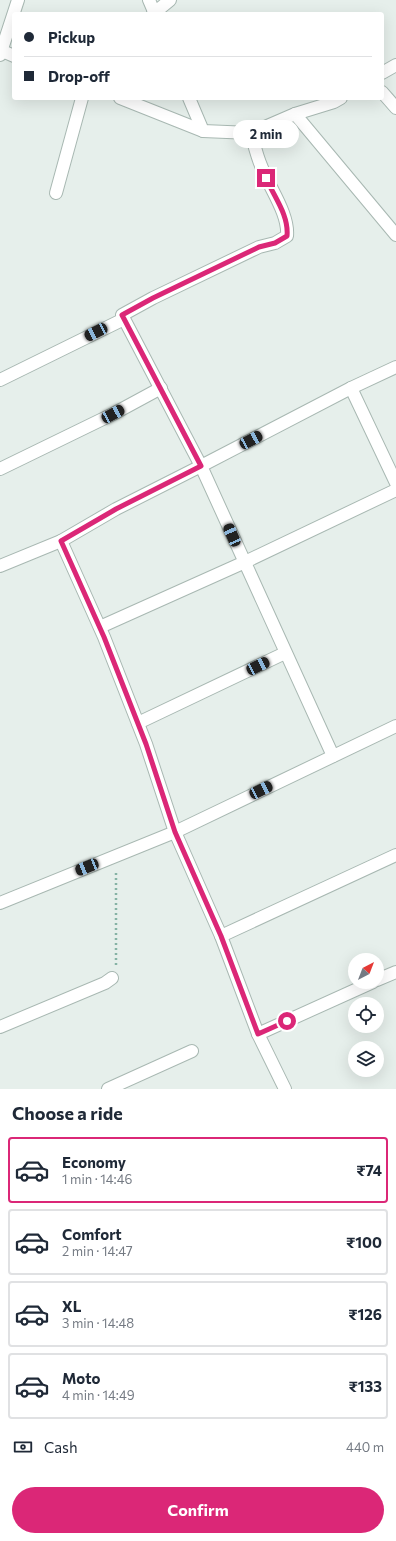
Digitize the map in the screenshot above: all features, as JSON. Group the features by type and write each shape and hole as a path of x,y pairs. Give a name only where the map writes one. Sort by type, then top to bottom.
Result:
{"street":[{"path":"14,12 18,0"},
{"path":"149,0 154,12"},
{"path":"155,12 170,0"},
{"path":"12,17 0,52 12,55"},
{"path":"384,72 396,65"},
{"path":"384,94 396,108"},
{"path":"56,193 81,100"},
{"path":"125,100 203,131 250,132 295,114 338,100"},
{"path":"190,100 203,131"},
{"path":"295,114 396,235"},
{"path":"250,132 261,166 288,226 287,236 275,243 259,247 153,298 122,315 201,466 333,756"},
{"path":"0,380 124,319"},
{"path":"0,566 61,541 116,509 351,388 396,367"},
{"path":"0,469 113,414 161,388"},
{"path":"351,388 396,483"},
{"path":"100,627 245,562 396,490"},
{"path":"61,541 100,627 138,723 175,832 221,936 258,1034 285,1089"},
{"path":"138,723 285,653"},
{"path":"0,903 175,832 396,726"},
{"path":"221,936 396,855"},
{"path":"384,977 396,972"},
{"path":"0,1027 105,984 112,978"},
{"path":"258,1034 358,989"},
{"path":"108,1089 192,1051"}],"path":[{"path":"112,978 116,967 116,855"}],"route":[{"path":"266,178 288,226 287,236 275,243 259,247 153,298 122,315 201,466 116,509 61,541 104,637 146,744 175,832 221,936 258,1034 287,1021"}]}
